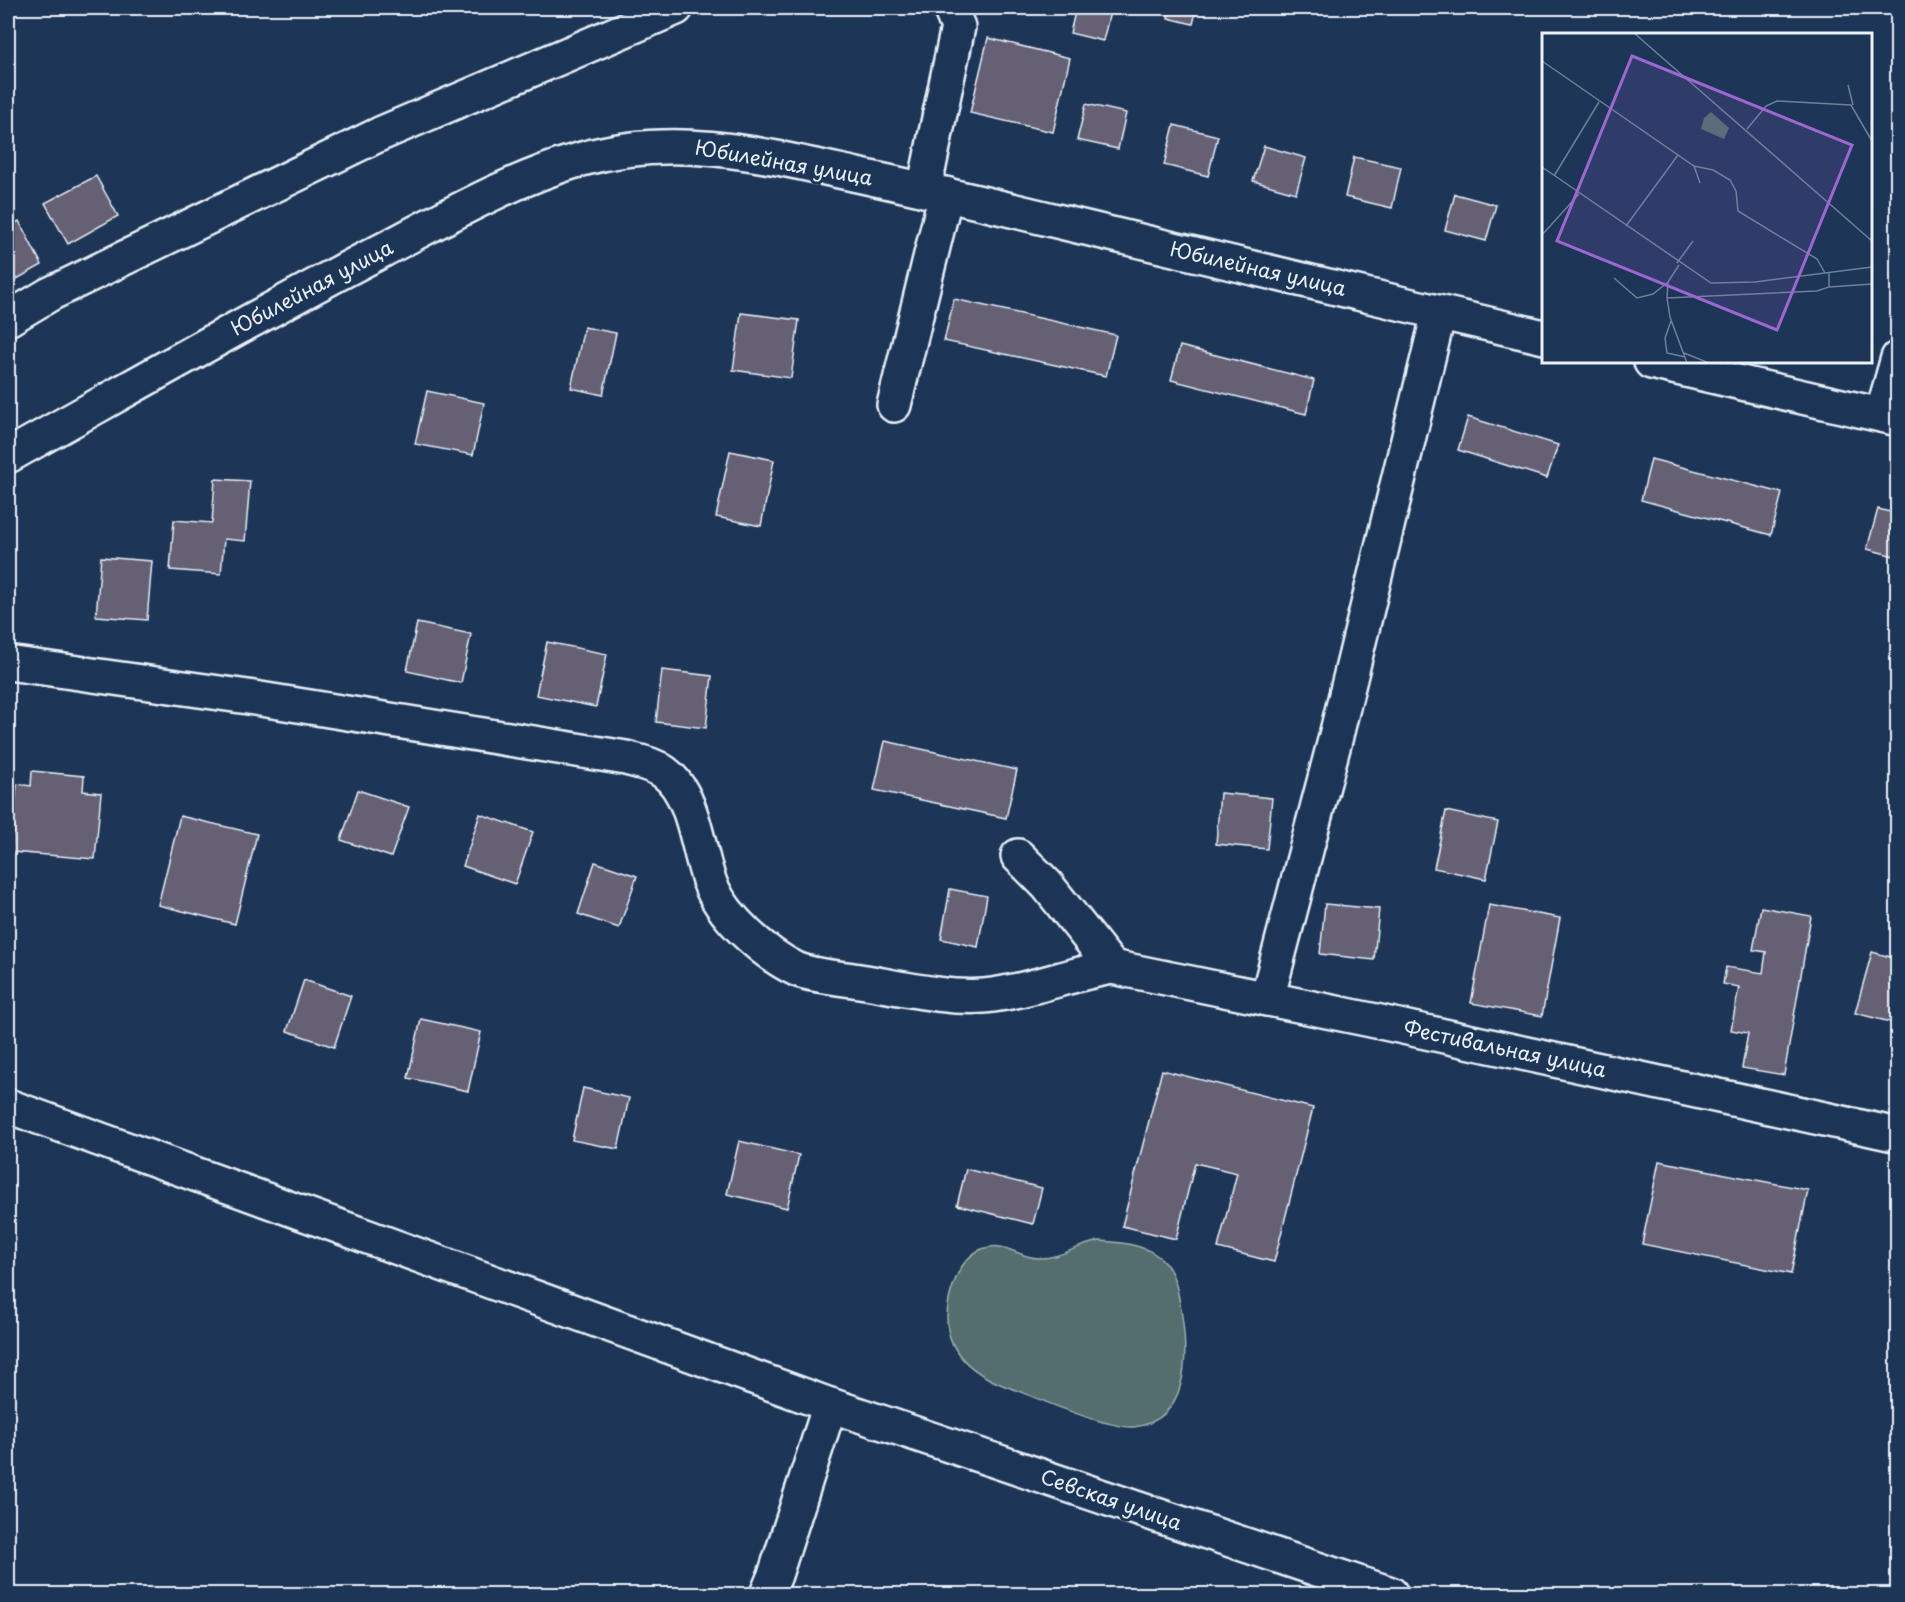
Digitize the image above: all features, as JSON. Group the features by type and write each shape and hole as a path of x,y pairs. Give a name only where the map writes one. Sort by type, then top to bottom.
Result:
{"street":[{"path":"8,319 50,294 380,134 676,8"},
{"path":"894,405 935,192 959,14"},
{"name":"Юбилейная улица","path":"8,456 310,288 481,199 584,158 633,148 682,145 730,150 935,192 1542,337"},
{"path":"1267,999 1335,740 1439,313"},
{"path":"1655,363 1890,417 1898,358"},
{"path":"8,663 260,699 626,758 651,765 665,773 677,786 693,824 712,888 723,908 768,952 799,970 959,996 1002,993 1112,967 1047,885 1018,856"},
{"name":"Фестивальная улица","path":"1112,967 1898,1135"},
{"name":"Севская улица","path":"8,1106 830,1405 1391,1594"},
{"path":"767,1594 830,1405"}],"green space":[{"path":"1099,1241 1135,1246 1153,1253 1170,1270 1179,1296 1185,1350 1181,1384 1175,1400 1166,1412 1152,1422 1134,1427 1115,1425 1078,1414 988,1378 962,1359 949,1333 947,1318 954,1283 964,1263 972,1255 982,1249 998,1247 1031,1257 1046,1258"}],"building":[{"path":"1003,8 1031,8 1029,14"},
{"path":"1076,8 1111,8 1103,41 1070,33"},
{"path":"1170,8 1197,8 1193,24 1168,18"},
{"path":"988,38 1070,58 1053,132 970,113"},
{"path":"1898,77 1898,98 1889,93"},
{"path":"1086,104 1126,113 1118,149 1077,140"},
{"path":"1174,125 1218,136 1208,176 1164,165"},
{"path":"1264,146 1306,158 1296,193 1253,181"},
{"path":"1354,157 1401,167 1392,208 1345,197"},
{"path":"96,176 118,216 68,244 45,203"},
{"path":"1455,194 1496,205 1486,241 1445,230"},
{"path":"19,221 42,265 8,284 8,227"},
{"path":"954,299 1116,335 1106,376 944,341"},
{"path":"741,313 799,320 791,378 733,370"},
{"path":"584,327 616,333 603,395 571,388"},
{"path":"1180,346 1314,380 1306,414 1171,380"},
{"path":"427,391 484,403 473,455 415,444"},
{"path":"1468,417 1558,445 1547,478 1458,450"},
{"path":"730,451 774,460 761,526 716,517"},
{"path":"1651,459 1782,493 1771,535 1641,500"},
{"path":"215,479 250,481 245,541 224,539 221,574 170,570 174,520 212,523"},
{"path":"1878,509 1898,514 1898,557 1867,549"},
{"path":"101,557 152,561 147,620 96,616"},
{"path":"417,623 471,634 461,683 407,671"},
{"path":"547,642 607,654 596,707 536,695"},
{"path":"662,670 712,676 706,728 656,722"},
{"path":"885,741 1017,770 1006,818 874,790"},
{"path":"32,771 84,776 83,791 101,793 95,859 11,852 17,784 31,786"},
{"path":"358,790 409,807 391,857 341,840"},
{"path":"1220,793 1272,798 1267,849 1216,844"},
{"path":"1446,811 1498,822 1486,879 1434,868"},
{"path":"480,814 533,832 515,884 463,866"},
{"path":"180,816 257,834 235,924 158,905"},
{"path":"595,862 637,876 619,928 578,914"},
{"path":"950,889 987,896 978,947 941,939"},
{"path":"1325,904 1379,909 1374,960 1320,954"},
{"path":"1489,905 1560,918 1542,1016 1471,1003"},
{"path":"1761,907 1811,916 1784,1075 1742,1068 1748,1033 1731,1030 1739,987 1723,984 1726,967 1763,973 1766,952 1753,950"},
{"path":"1872,952 1898,959 1898,1024 1855,1013"},
{"path":"304,980 351,996 334,1047 287,1031"},
{"path":"421,1019 481,1032 468,1091 408,1078"},
{"path":"1162,1070 1313,1108 1274,1262 1218,1248 1237,1173 1195,1163 1176,1239 1122,1226"},
{"path":"583,1088 629,1098 618,1149 572,1140"},
{"path":"739,1141 799,1155 787,1208 727,1194"},
{"path":"1659,1161 1808,1190 1791,1274 1642,1244"},
{"path":"966,1169 1042,1188 1033,1224 957,1205"}]}
